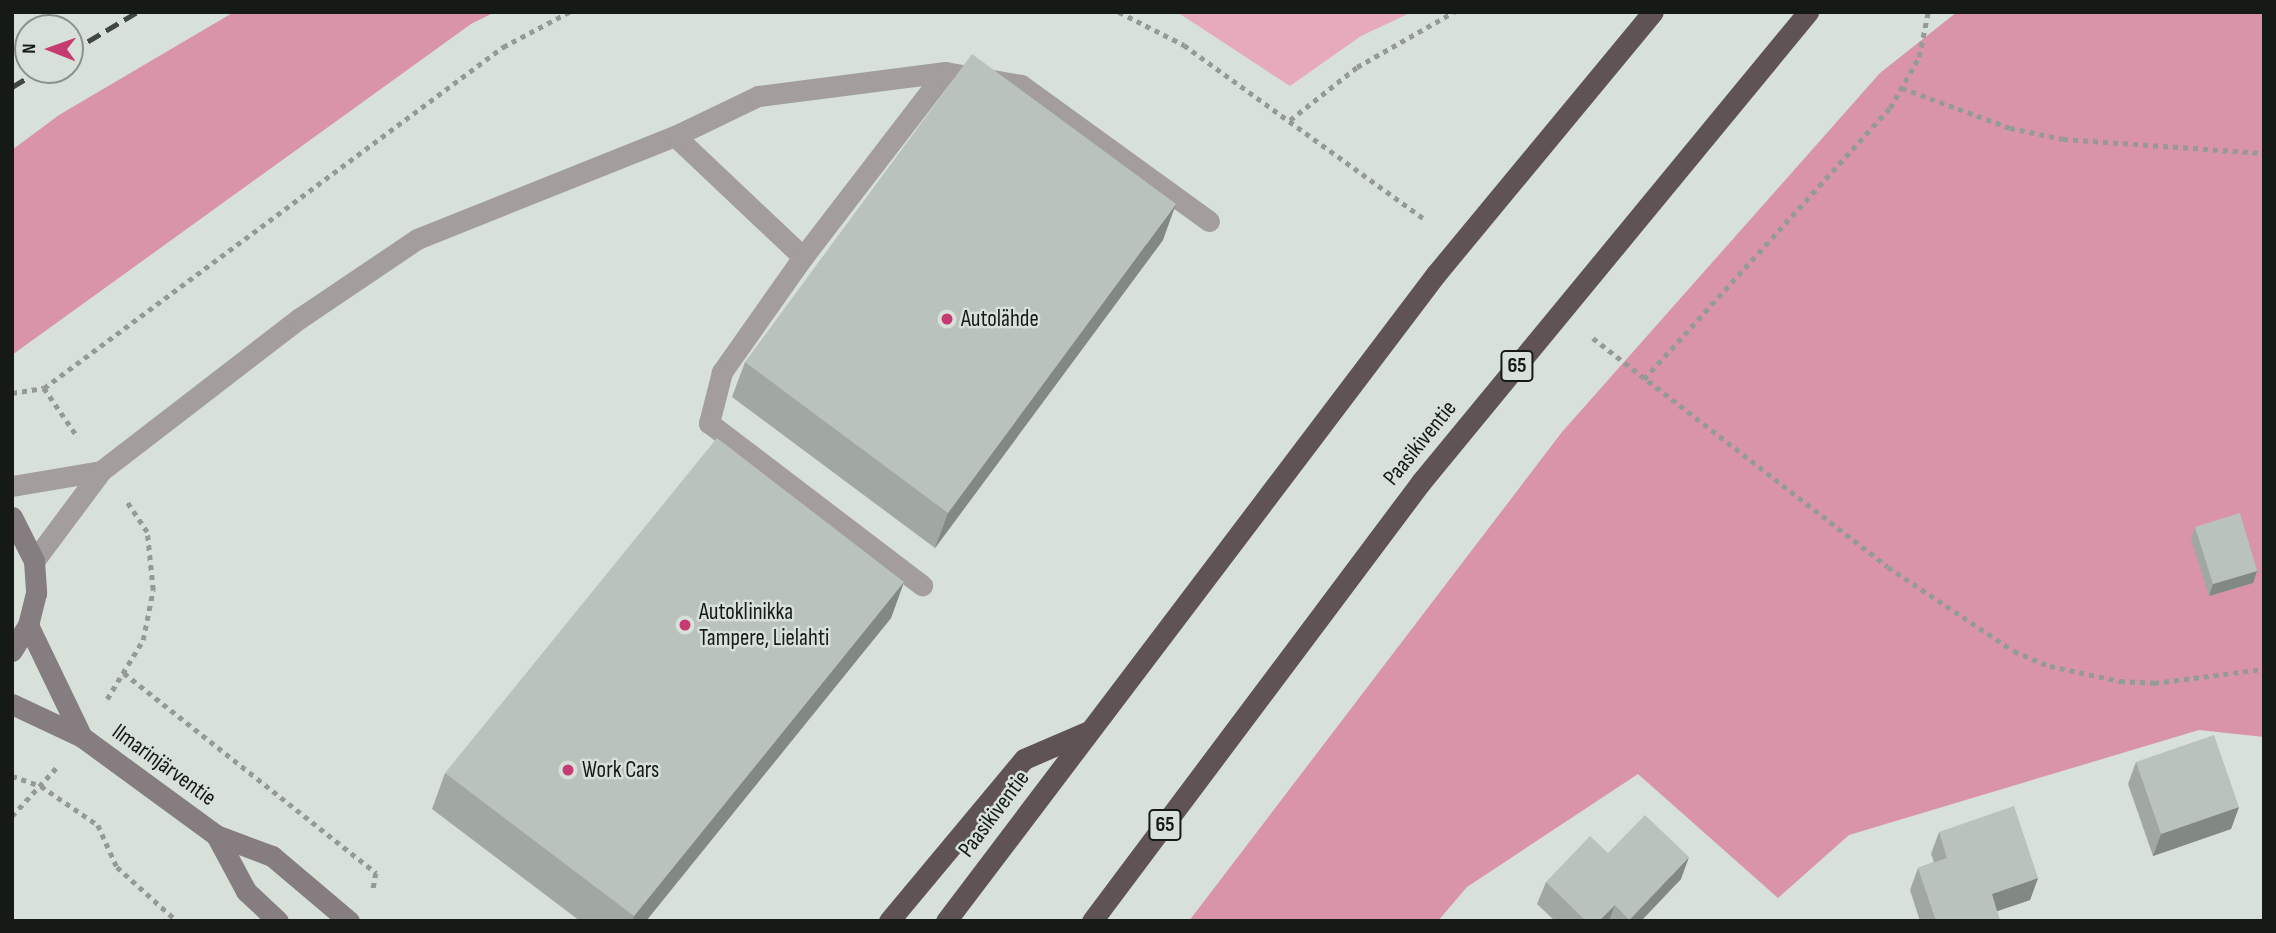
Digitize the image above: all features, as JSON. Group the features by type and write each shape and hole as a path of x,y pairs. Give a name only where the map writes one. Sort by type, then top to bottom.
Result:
{"highway":[{"name":"Paasikiventie","path":"946,921 1436,274 1654,12"},
{"name":"Paasikiventie","path":"1092,921 1421,482 1808,12"},
{"path":"889,921 1024,759 1091,730"}],"main road":[{"path":"12,517 34,561 36,593 28,625 12,651"},
{"name":"Ilmarinjärventie","path":"28,625 82,737"},
{"name":"Ilmarinjärventie","path":"12,704 82,737 216,835 272,856 349,921"},
{"name":"Ilmarinjärventie","path":"216,835 246,891 278,921"}],"lane":[{"path":"922,585 709,423 722,372 803,257 945,72"},
{"path":"34,561 101,471 300,318 417,239 675,136 758,96 945,72 1021,85 1209,221"},
{"path":"675,136 803,257"},
{"path":"12,486 101,471"}],"path":[{"path":"12,393 44,388 503,47 569,12"},
{"path":"1119,12 1184,45 1426,220"},
{"path":"1290,120 1357,67 1454,12"},
{"path":"1644,379 1878,122 1902,88 1927,37 1928,12"},
{"path":"1902,88 2010,128 2063,139 2264,153"},
{"path":"1593,338 1888,566 2014,650 2050,666 2120,681 2154,683 2264,668"},
{"path":"44,388 101,471 148,531 153,590 143,640 124,673 376,873 372,897"},
{"path":"12,776 41,786 98,825 117,867 177,921"},
{"path":"12,817 41,786"}],"shaded area":[{"path":"234,12 495,12 471,24 12,355 12,150 59,115"},
{"path":"1177,12 1412,12 1361,36 1290,86"},
{"path":"1957,12 2264,12 2264,737 2199,730 1849,835 1778,898 1638,774 1467,887 1438,921 1189,921 1562,432 1880,73"}],"building":[{"name":"Autolähde","path":"972,54 1176,204 948,513 745,362"},
{"path":"717,438 904,582 634,916 445,773"},
{"path":"2240,513 2257,571 2213,584 2195,527"},
{"path":"2214,735 2239,807 2161,834 2136,762"},
{"path":"2014,806 2038,878 1992,894 2000,921 1936,921 1918,868 1947,858 1939,832"},
{"path":"1645,815 1689,857 1629,920 1615,905 1599,921 1586,921 1546,882 1590,836 1608,853"}],"railway":[{"path":"84,44 137,12"},
{"path":"12,87 17,84"}],"place":[{"name":"Autolähde","path":"947,319"},
{"name":"Autoklinikka Tampere, Lielahti","path":"685,625"},
{"name":"Work Cars","path":"568,770"}]}
